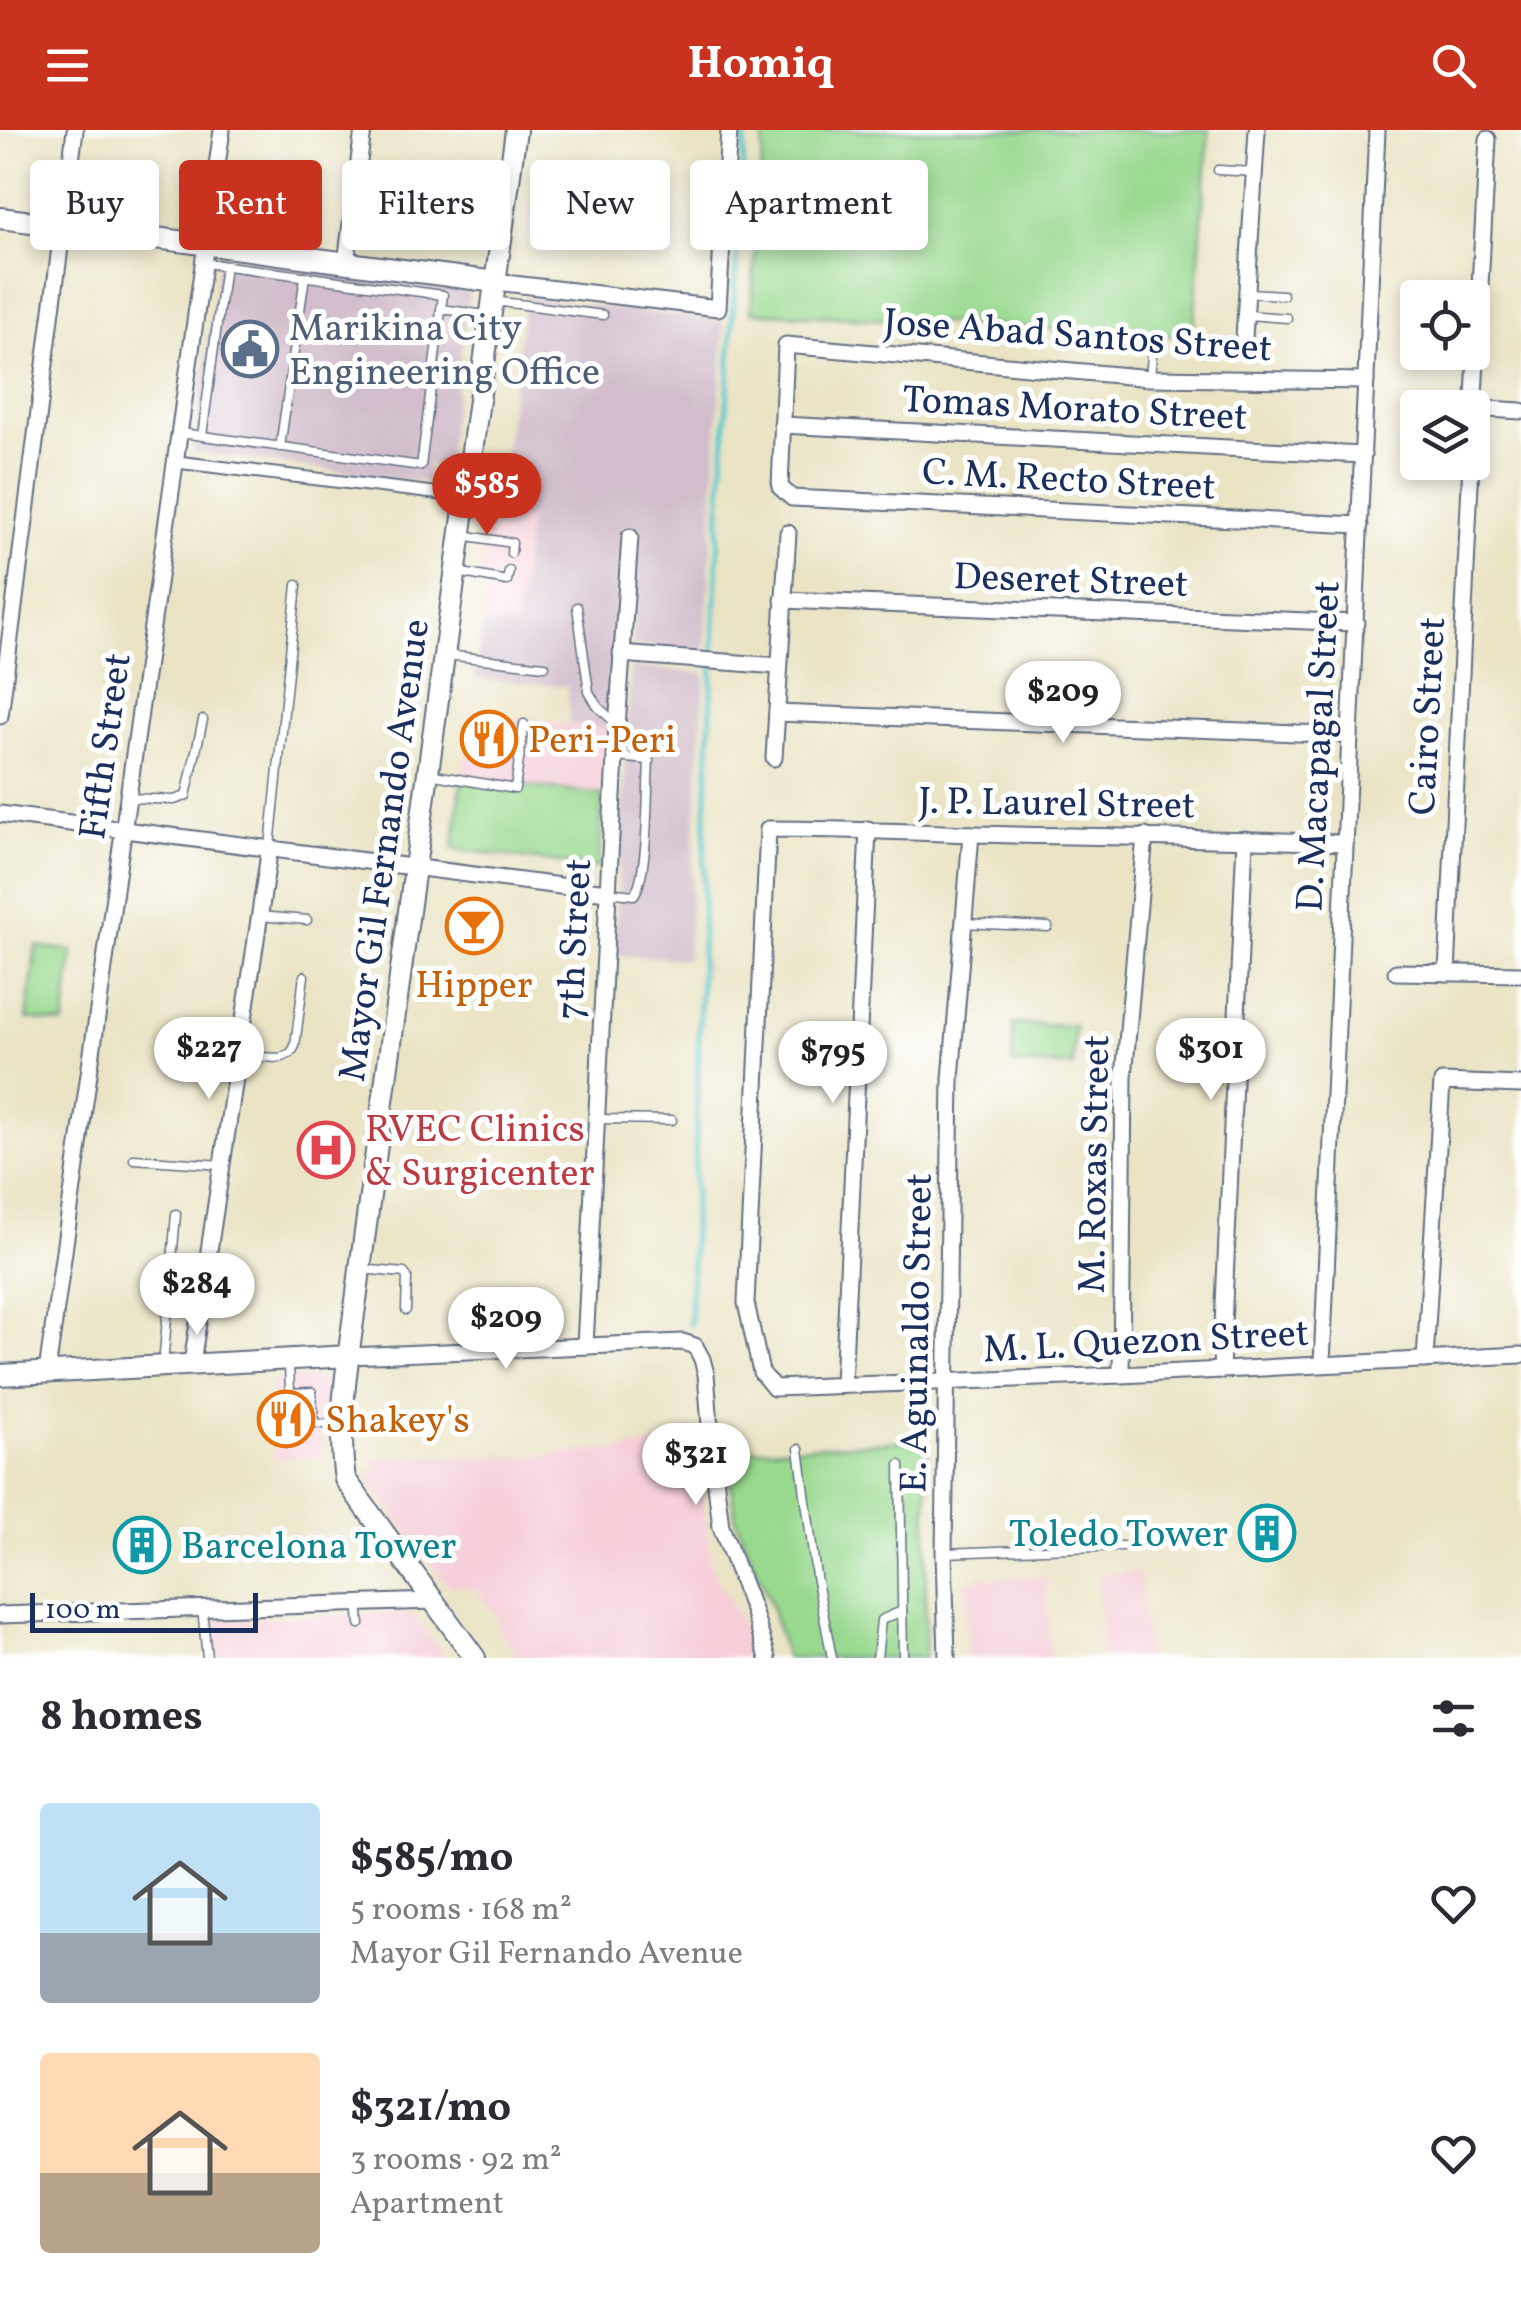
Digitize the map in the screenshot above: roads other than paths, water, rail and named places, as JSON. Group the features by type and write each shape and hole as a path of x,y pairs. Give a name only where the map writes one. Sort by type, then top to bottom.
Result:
{"street":[{"path":"71,160 75,130"},
{"name":"Fifth Street","path":"47,1372 222,130"},
{"path":"346,263 362,130"},
{"name":"Mayor Gil Fernando Avenue","path":"475,1658 345,1479 342,1426 360,1269 516,130"},
{"path":"159,245 206,254 346,263 494,300 718,308 729,130"},
{"path":"1244,338 1257,130"},
{"name":"D. Macapagal Street","path":"1322,1364 1377,130"},
{"path":"1474,390 1488,140"},
{"path":"0,218 30,222"},
{"path":"0,716 6,617 17,570 59,250"},
{"name":"Jose Abad Santos Street","path":"782,425 786,346 1150,378 1366,382"},
{"path":"1490,409 1521,411"},
{"name":"Tomas Morato Street","path":"782,425 1363,455"},
{"name":"C. M. Recto Street","path":"782,425 780,487 792,498 1360,524"},
{"path":"177,462 467,498"},
{"name":"Cairo Street","path":"1446,973 1470,480"},
{"path":"774,758 788,532"},
{"name":"7th Street","path":"586,1346 630,536"},
{"path":"0,568 17,570"},
{"name":"Deseret Street","path":"783,600 1356,622"},
{"path":"621,654 779,666"},
{"path":"777,712 1350,735"},
{"path":"0,814 608,892"},
{"name":"J. P. Laurel Street","path":"774,1388 761,1372 746,1304 768,829 1346,843"},
{"path":"844,1385 868,829"},
{"name":"E. Aguinaldo Street","path":"946,1657 950,1079 970,834"},
{"name":"M. Roxas Street","path":"1121,1375 1124,1077 1145,836"},
{"path":"1222,1370 1245,838"},
{"path":"192,1363 270,847"},
{"path":"1396,972 1521,974"},
{"path":"1425,1360 1442,1082 1521,1085"},
{"path":"0,1375 586,1346 683,1342 695,1346 706,1374 722,1527 768,1658"},
{"name":"M. L. Quezon Street","path":"774,1388 1521,1354"},
{"path":"0,1615 432,1601"}],"lane":[{"path":"1218,170 1254,172"},
{"path":"181,433 421,466 443,295 224,266 206,254"},
{"path":"202,436 224,266"},
{"path":"280,447 304,276"},
{"path":"1247,294 1283,294"},
{"path":"441,309 494,300 603,315"},
{"path":"1245,316 1287,318"},
{"path":"1150,378 1153,344"},
{"path":"433,376 483,383"},
{"path":"462,535 512,543 511,553"},
{"path":"457,572 508,581 508,571"},
{"path":"270,847 296,586"},
{"path":"576,607 588,692 598,708 617,724"},
{"path":"446,655 545,666"},
{"path":"129,798 174,800 186,796 203,720"},
{"path":"429,774 515,789 524,724"},
{"path":"608,892 634,894 640,887 647,794 648,760 615,757"},
{"path":"260,916 307,920"},
{"path":"964,923 1048,927"},
{"path":"239,1056 280,1058 292,1054 304,976"},
{"path":"596,1119 672,1120"},
{"path":"134,1160 222,1165"},
{"path":"163,1365 176,1214"},
{"path":"360,1269 406,1274 406,1310"},
{"path":"288,1359 290,1393 312,1392 314,1423 342,1426"},
{"path":"799,1450 832,1658"},
{"path":"900,1465 903,1658"},
{"path":"944,1553 1122,1546"},
{"path":"358,1602 360,1624"},
{"path":"202,1607 207,1658"},
{"path":"878,1658 881,1620 902,1612"}],"waterway":[{"path":"690,1325 720,511 745,130"}],"place":[{"name":"Marikina City Engineering Office","path":"250,349"},
{"name":"Peri-Peri","path":"489,739"},
{"name":"Hipper","path":"474,926"},
{"name":"RVEC Clinics & Surgicenter","path":"326,1150"},
{"name":"Shakey's","path":"286,1419"},
{"name":"Toledo Tower","path":"1267,1533"},
{"name":"Barcelona Tower","path":"142,1545"}]}
